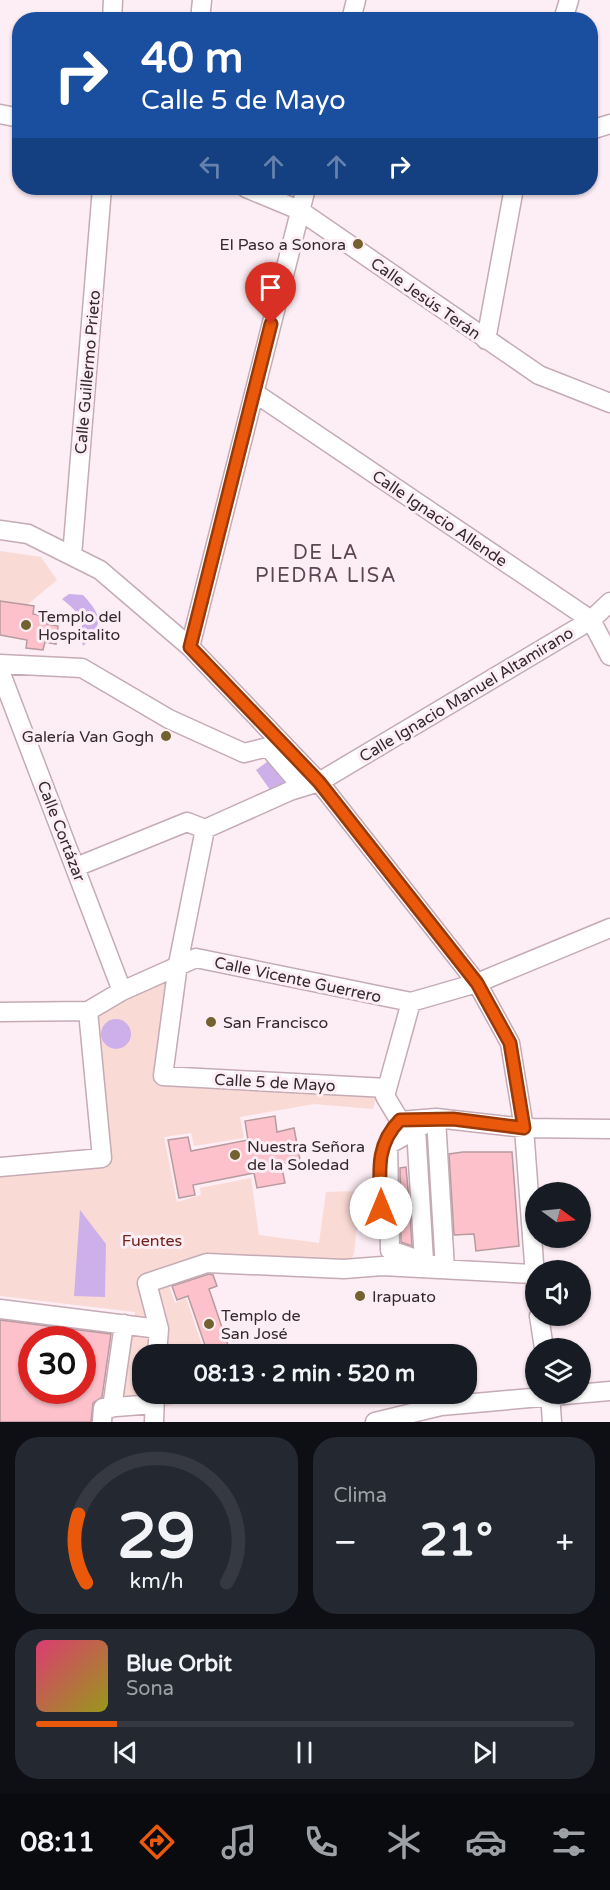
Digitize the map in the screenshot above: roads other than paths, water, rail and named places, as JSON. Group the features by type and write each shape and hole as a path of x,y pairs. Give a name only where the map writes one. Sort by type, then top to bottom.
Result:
{"street":[{"name":"Calle Guillermo Prieto","path":"72,556 101,195"},
{"name":"Calle Jesús Terán","path":"263,195 299,210 539,375 610,403"},
{"path":"190,647 304,195"},
{"path":"486,340 513,195"},
{"name":"Calle Ignacio Allende","path":"255,393 591,620 610,656"},
{"path":"0,530 28,534 100,570 190,647 310,784 477,983 510,1043 524,1128 533,1260"},
{"name":"Calle Ignacio Manuel Altamirano","path":"205,829 310,784 591,620 610,602"},
{"path":"0,664 81,668 169,719 244,753 268,747 310,784"},
{"name":"Calle Cortázar","path":"0,671 122,991"},
{"path":"76,867 187,822 205,829 178,964"},
{"name":"Calle Vicente Guerrero","path":"88,1011 122,991 178,964 196,958 411,1002 477,983 610,928"},
{"name":"Calle 5 de Mayo","path":"178,964 163,1076 387,1088"},
{"path":"400,1120 385,1096 411,1002"},
{"path":"0,1012 88,1011 102,1158 0,1167"},
{"path":"436,1118 391,1142 387,1151 390,1250 445,1269"},
{"path":"436,1118 445,1269"},
{"path":"382,1266 381,1146 387,1133 400,1120 436,1118 524,1128 610,1129"},
{"path":"416,1129 423,1261"},
{"path":"158,1344 159,1329 147,1283 207,1263 344,1269 382,1266 445,1269 525,1281"},
{"path":"0,1309 159,1329"},
{"path":"124,1324 107,1415 154,1406"},
{"path":"591,1392 610,1391"},
{"path":"383,1421 441,1406 525,1397"},
{"path":"551,1404 552,1422"}],"place":[{"name":"El Paso a Sonora","path":"358,244"},
{"name":"Templo del Hospitalito","path":"26,625"},
{"name":"Galería Van Gogh","path":"166,736"},
{"name":"San Francisco","path":"211,1022"},
{"name":"Nuestra Señora de la Soledad","path":"235,1155"},
{"name":"Irapuato","path":"360,1296"},
{"name":"Templo de San José","path":"209,1324"}],"district":[{"name":"DE LA PIEDRA LISA","path":"326,564"}],"park label":[{"name":"Fuentes","path":"152,1240"}]}
